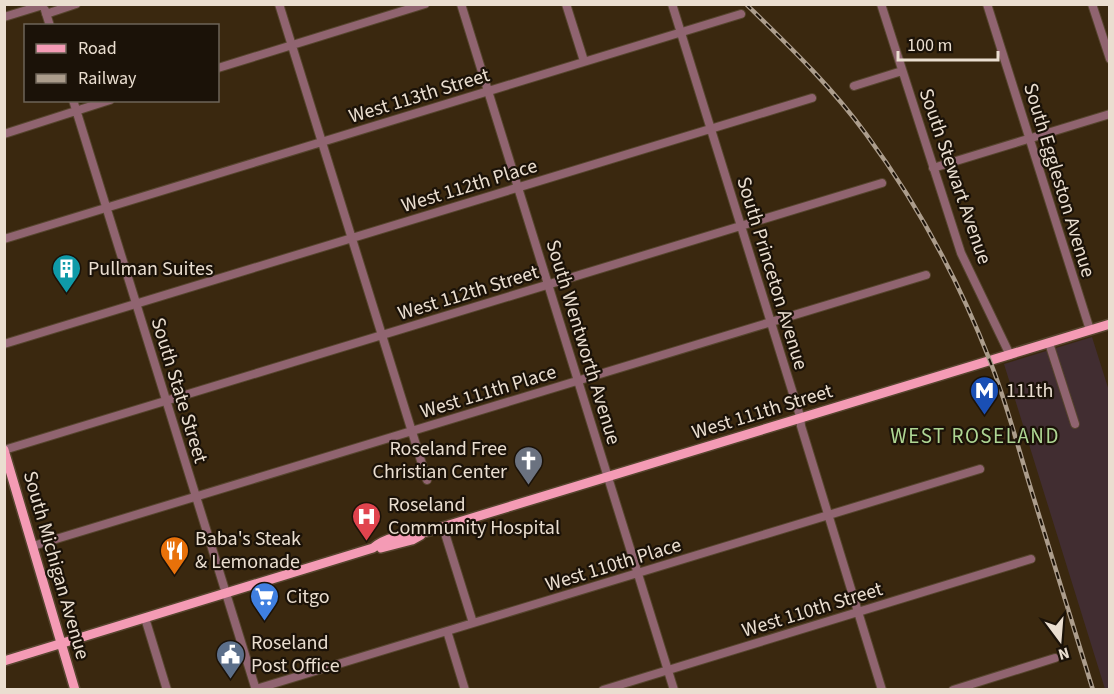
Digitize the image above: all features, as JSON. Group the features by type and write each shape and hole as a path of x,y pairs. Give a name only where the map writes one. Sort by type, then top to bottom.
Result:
{"main road":[{"name":"West 111th Street","path":"4,660 373,548 399,536 426,532 1110,324"},
{"name":"South Michigan Avenue","path":"4,450 75,690"}],"street":[{"path":"46,14 76,4"},
{"path":"279,4 427,480"},
{"path":"219,68 425,4"},
{"name":"South Wentworth Avenue","path":"461,4 674,690"},
{"path":"567,4 585,61"},
{"name":"South Princeton Avenue","path":"672,4 882,690"},
{"name":"South Stewart Avenue","path":"882,4 964,260 1010,355"},
{"name":"South Eggleston Avenue","path":"987,4 1090,330"},
{"path":"1092,4 1110,59"},
{"path":"4,17 43,5 49,24"},
{"name":"West 113th Street","path":"4,239 741,14"},
{"path":"854,86 902,71"},
{"name":"West 112th Place","path":"4,344 812,98"},
{"name":"South State Street","path":"74,102 256,689"},
{"path":"4,134 104,102"},
{"path":"933,168 1110,114"},
{"name":"West 112th Street","path":"4,450 882,183"},
{"name":"West 111th Place","path":"33,546 926,275"},
{"path":"1049,343 1075,424"},
{"name":"West 110th Place","path":"256,689 980,469"},
{"path":"443,526 473,623"},
{"name":"West 110th Street","path":"603,690 1031,560"},
{"path":"145,618 167,690"},
{"path":"447,631 465,690"},
{"path":"953,690 1055,658"}],"shaded area":[{"path":"1092,337 1110,394 1109,689 1105,689 1004,364"}],"railway":[{"path":"746,4 809,67 853,116 903,187 951,272 978,331 1001,392 1093,690"}],"place":[{"name":"Pullman Suites","path":"67,294"},
{"name":"111th","path":"985,416"},
{"name":"Roseland Free Christian Center","path":"528,486"},
{"name":"Roseland Community Hospital","path":"367,542"},
{"name":"Baba's Steak & Lemonade","path":"174,576"},
{"name":"Citgo","path":"265,622"},
{"name":"Roseland Post Office","path":"230,680"}],"district":[{"name":"WEST ROSELAND","path":"975,436"}]}
